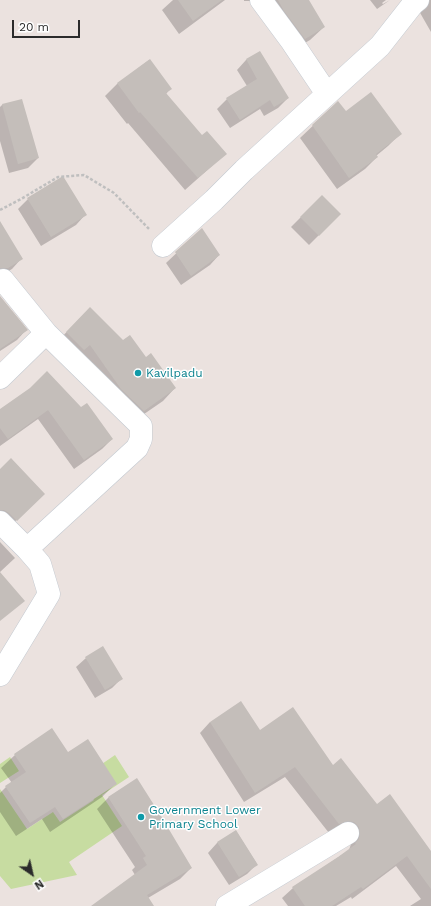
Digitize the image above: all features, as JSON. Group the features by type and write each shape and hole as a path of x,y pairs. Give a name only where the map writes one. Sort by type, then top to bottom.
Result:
{"street":[{"path":"261,0 292,42 327,94"},
{"path":"163,246 214,200 250,164 380,46 413,4 418,0"},
{"path":"3,280 46,333 141,426 142,439 137,448 27,550"},
{"path":"0,378 46,333"},
{"path":"0,522 40,564 49,594 1,671"},
{"path":"227,906 348,833"}],"path":[{"path":"0,210 58,177 84,175 114,193 163,246"}],"green space":[{"path":"115,755 129,777 102,795 122,826 69,862 77,875 11,889 0,876 0,789 27,829 53,812 60,822 94,800 80,779"},
{"path":"10,757 19,771 0,783 0,764"}],"building":[{"path":"178,0 222,0 193,21"},
{"path":"278,0 309,0 325,27 305,39 284,11"},
{"path":"260,51 289,98 274,107 270,100 240,120 226,98 257,79 246,59"},
{"path":"150,59 172,89 166,93 202,135 207,131 227,154 198,178 140,112 139,113 117,83"},
{"path":"371,92 402,134 376,154 378,157 349,178 312,125 338,101 346,111"},
{"path":"22,99 39,158 18,164 2,104"},
{"path":"63,176 87,215 51,237 27,198"},
{"path":"322,195 341,214 319,236 300,217"},
{"path":"0,221 23,259 8,268 0,268"},
{"path":"202,228 220,255 191,276 175,252"},
{"path":"0,296 28,330 0,349"},
{"name":"Kavilpadu","path":"90,307 123,340 130,335 146,357 151,353 176,388 144,411 121,389 90,345 84,350 66,332"},
{"path":"47,371 81,407 87,403 113,439 84,460 48,410 8,439 0,428 0,409 30,388"},
{"path":"11,458 45,494 17,521 9,513 4,510 0,510 0,469"},
{"path":"0,572 25,601 0,621"},
{"path":"103,646 123,679 105,690 85,657"},
{"path":"241,701 260,730 293,707 333,765 341,758 377,804 390,794 431,851 431,889 407,856 363,889 361,887 332,906 305,906 292,887 356,844 355,843 359,839 359,827 354,822 348,821 339,824 295,767 255,793 210,722"},
{"path":"52,728 68,752 88,739 117,784 63,819 55,807 30,823 5,786 26,772 14,754"},
{"path":"137,778 192,868 147,895 154,906 91,906 147,865 143,858 146,856 108,797"},
{"path":"236,830 258,865 239,877 217,842"}],"place":[{"name":"Kavilpadu","path":"138,373"},
{"name":"Government Lower Primary School","path":"141,817"}]}
